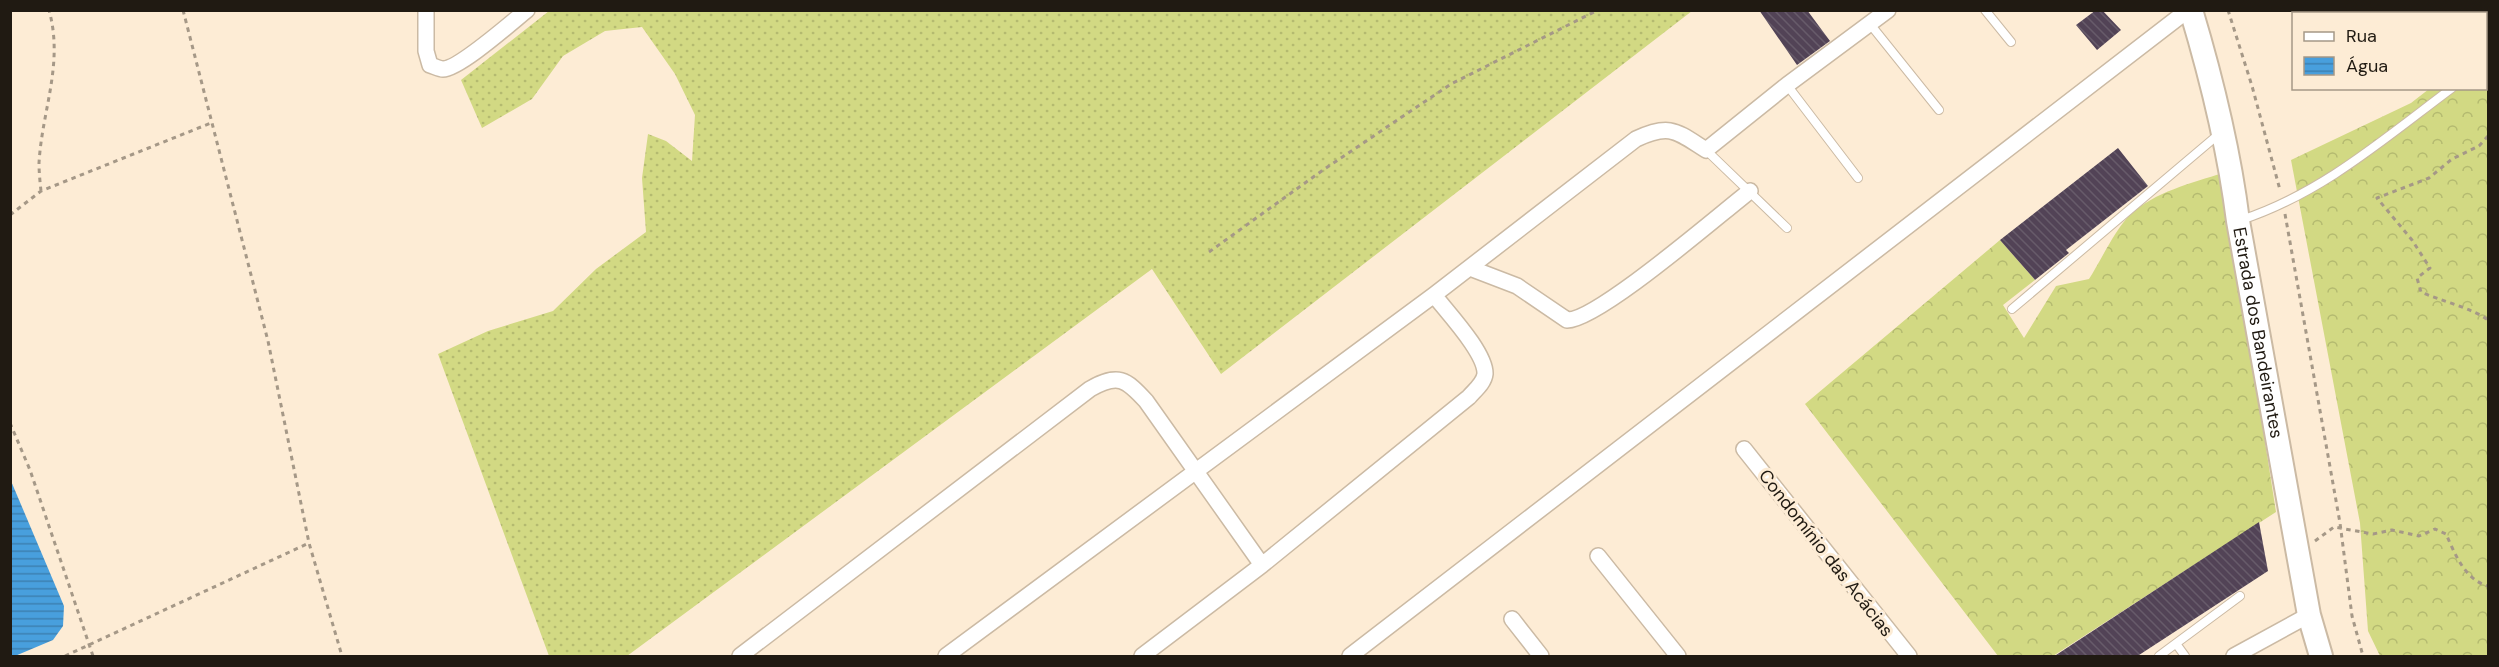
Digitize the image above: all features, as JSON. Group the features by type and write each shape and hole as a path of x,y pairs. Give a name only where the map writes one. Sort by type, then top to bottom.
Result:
{"main road":[{"name":"Estrada dos Bandeirantes","path":"2190,10 2213,87 2223,131 2309,615 2321,657"}],"street":[{"path":"426,10 426,51 430,65 442,70 466,58 527,10"},
{"path":"946,657 1470,268 1636,139 1653,131 1667,129 1685,136 1706,150 1888,10"},
{"path":"1350,657 2190,10"},
{"path":"1470,268 1517,286 1567,320 1577,319 1617,295 1750,190"},
{"path":"1142,657 1262,565 1469,397 1483,382 1485,372 1474,347 1434,295"},
{"path":"740,657 1101,383 1113,379 1124,380 1133,387 1197,471 1262,565"},
{"name":"Condomínio das Acácias","path":"1744,449 1908,657"},
{"path":"1599,556 1678,657"},
{"path":"2234,657 2309,615"},
{"path":"1512,619 1541,657"}],"lane":[{"path":"1985,10 2011,42"},
{"path":"1870,24 1939,110"},
{"path":"1787,86 1858,178"},
{"path":"2238,221 2284,204 2336,175 2449,90"},
{"path":"2012,309 2223,131"},
{"path":"1706,150 1787,228"},
{"path":"2159,657 2240,596"},
{"path":"2177,645 2185,657"}],"path":[{"path":"41,191 39,163 55,62 49,10"},
{"path":"183,10 268,341 309,543 342,657"},
{"path":"1209,252 1323,170 1431,97 1487,65 1551,36 1598,10"},
{"path":"2228,10 2271,150 2284,204 2340,523 2352,616 2364,657"},
{"path":"10,215 41,191 211,123"},
{"path":"2488,136 2480,146 2452,159 2429,178 2377,198 2412,240 2430,268 2417,278 2421,292 2456,307 2478,313 2488,320"},
{"path":"10,423 30,470 93,657"},
{"path":"2299,553 2334,527 2373,534 2392,530 2419,536 2435,529 2446,534 2457,560 2478,583 2488,586"},
{"path":"64,657 309,543"}],"green space":[{"path":"549,11 1692,11 1221,374 1152,269 627,656 549,656 438,354 488,331 553,311 596,269 646,232 642,178 648,134 666,141 692,161 695,115 675,74 642,27 605,31 563,56 532,99 482,128 461,80"},
{"path":"2487,41 2488,656 2380,656 2368,631 2360,523 2291,160 2411,103 2428,90 2487,90"},
{"path":"2223,173 2276,512 2053,656 1998,656 1805,404 2000,240 2035,280 2003,305 2024,338 2056,286 2089,279 2119,228 2130,215 2162,194"}],"water":[{"path":"11,481 64,606 63,626 53,640 15,656 10,656"}],"building":[{"path":"1759,10 1807,10 1830,41 1797,65"},
{"path":"2096,10 2102,10 2121,30 2097,50 2076,25"},
{"path":"2118,148 2148,186 2066,250 2069,253 2035,280 2000,240"},
{"path":"2259,522 2268,571 2136,657 2053,657"}]}
